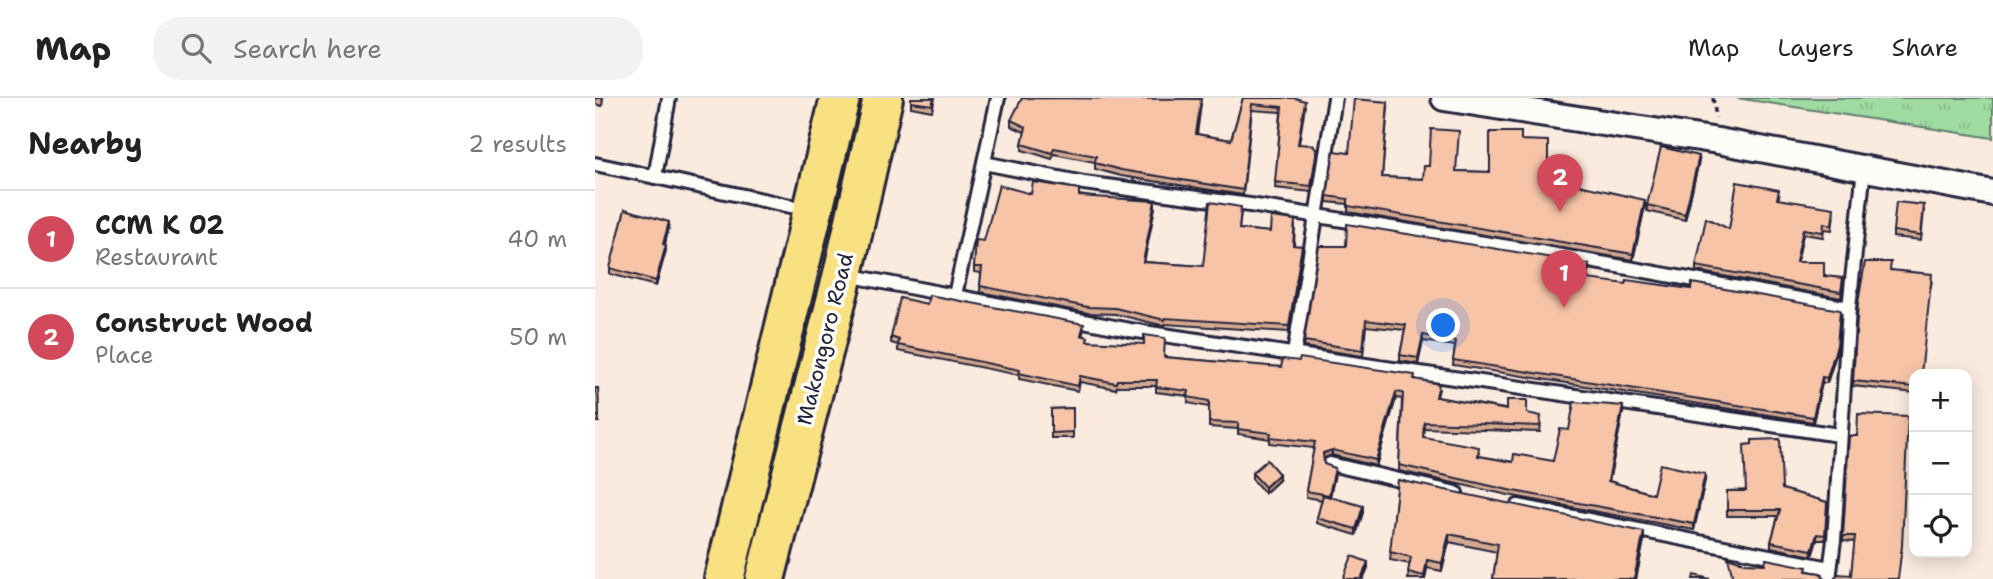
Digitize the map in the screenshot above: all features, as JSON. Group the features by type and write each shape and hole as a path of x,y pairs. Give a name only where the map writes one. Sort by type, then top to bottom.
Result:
{"main road":[{"name":"Makongoro Road","path":"724,579 840,98"},
{"name":"Makongoro Road","path":"765,579 843,274 883,98"}],"street":[{"path":"1444,98 1718,141 1993,193"}],"lane":[{"path":"655,177 669,98"},
{"path":"955,295 998,98"},
{"path":"1294,354 1314,215 1335,98"},
{"path":"984,163 1097,185 1314,215 1849,308"},
{"path":"595,164 813,211"},
{"path":"1499,502 1829,573 1849,308 1864,168"},
{"path":"843,274 1130,330 1839,435"},
{"path":"1330,464 1475,497"}],"green space":[{"path":"1736,98 1993,98 1993,138"}],"building":[{"path":"911,98 934,98 932,105 911,102"},
{"path":"1022,98 1201,99 1196,134 1231,140 1243,98 1295,98 1305,101 1298,144 1313,145 1317,149 1311,186 1275,182 1282,107 1252,104 1243,190 1121,170 1095,163 1096,156 1054,148 1052,153 1022,144 1026,127 1011,120"},
{"path":"1354,99 1388,102 1382,177 1423,179 1424,166 1429,166 1431,129 1459,131 1456,171 1490,172 1490,132 1521,132 1521,140 1548,141 1548,178 1645,200 1633,254 1348,206 1348,199 1327,196 1334,151 1349,153"},
{"path":"1661,147 1699,156 1685,214 1647,205"},
{"path":"1033,182 1079,189 1079,196 1155,201 1143,262 1203,266 1210,202 1241,207 1239,229 1270,232 1271,217 1295,220 1293,245 1302,246 1289,326 1165,320 1115,308 1088,307 980,286 982,267 974,267 976,240 984,241 999,185 1031,194"},
{"path":"1737,182 1779,190 1777,199 1834,208 1832,225 1824,223 1823,232 1803,229 1796,262 1824,262 1824,276 1843,278 1841,292 1696,266 1706,218 1729,229"},
{"path":"1896,202 1924,205 1921,235 1893,231"},
{"path":"625,209 669,222 656,281 610,268"},
{"path":"1347,224 1589,264 1587,279 1626,284 1627,280 1691,289 1692,283 1840,310 1837,345 1827,378 1822,377 1813,417 1453,360 1456,341 1423,335 1418,358 1400,355 1406,325 1366,320 1363,350 1304,341 1319,246 1346,246"},
{"path":"1865,262 1891,262 1890,270 1932,274 1922,369 1909,369 1909,387 1853,381 1858,303"},
{"path":"929,295 1084,324 1081,335 1088,337 1087,341 1144,344 1144,335 1165,338 1164,357 1281,367 1283,359 1299,361 1300,358 1415,375 1414,379 1439,384 1436,397 1507,410 1507,400 1527,400 1527,413 1541,416 1540,426 1424,422 1423,437 1479,447 1478,456 1513,462 1514,454 1553,461 1560,429 1569,430 1574,402 1623,406 1608,481 1653,494 1660,464 1705,474 1694,524 1513,491 1399,465 1403,393 1396,392 1376,460 1332,450 1323,453 1324,464 1335,468 1329,495 1306,491 1315,442 1270,437 1271,433 1238,429 1238,423 1209,422 1209,401 1188,397 1189,391 1156,387 1157,380 1117,380 1116,383 1080,376 1078,386 1019,373 1020,370 898,345 899,340 891,337 900,298 927,304"},
{"path":"595,388 598,388 599,416 595,416"},
{"path":"1073,408 1073,432 1051,433 1051,409"},
{"path":"1858,414 1908,416 1898,579 1834,579 1838,574 1851,575 1855,536 1843,536 1849,436 1857,436"},
{"path":"1780,439 1782,489 1827,502 1825,535 1817,534 1812,550 1771,542 1780,510 1727,510 1727,491 1746,491 1744,445 1752,444 1752,440"},
{"path":"1267,460 1279,474 1265,487 1252,473"},
{"path":"1398,480 1644,532 1634,579 1493,579 1498,544 1449,534 1442,563 1427,560 1424,576 1408,572 1411,557 1390,552"},
{"path":"1323,495 1363,506 1356,529 1317,518"},
{"path":"1352,556 1368,562 1361,579 1343,579"},
{"path":"1728,557 1745,563 1765,564 1766,559 1807,567 1806,571 1820,573 1825,579 1733,579"},
{"path":"1694,575 1710,579 1693,579"}],"place":[{"name":"Construct Wood","path":"1560,212"},
{"name":"CCM K 02","path":"1564,308"}]}
